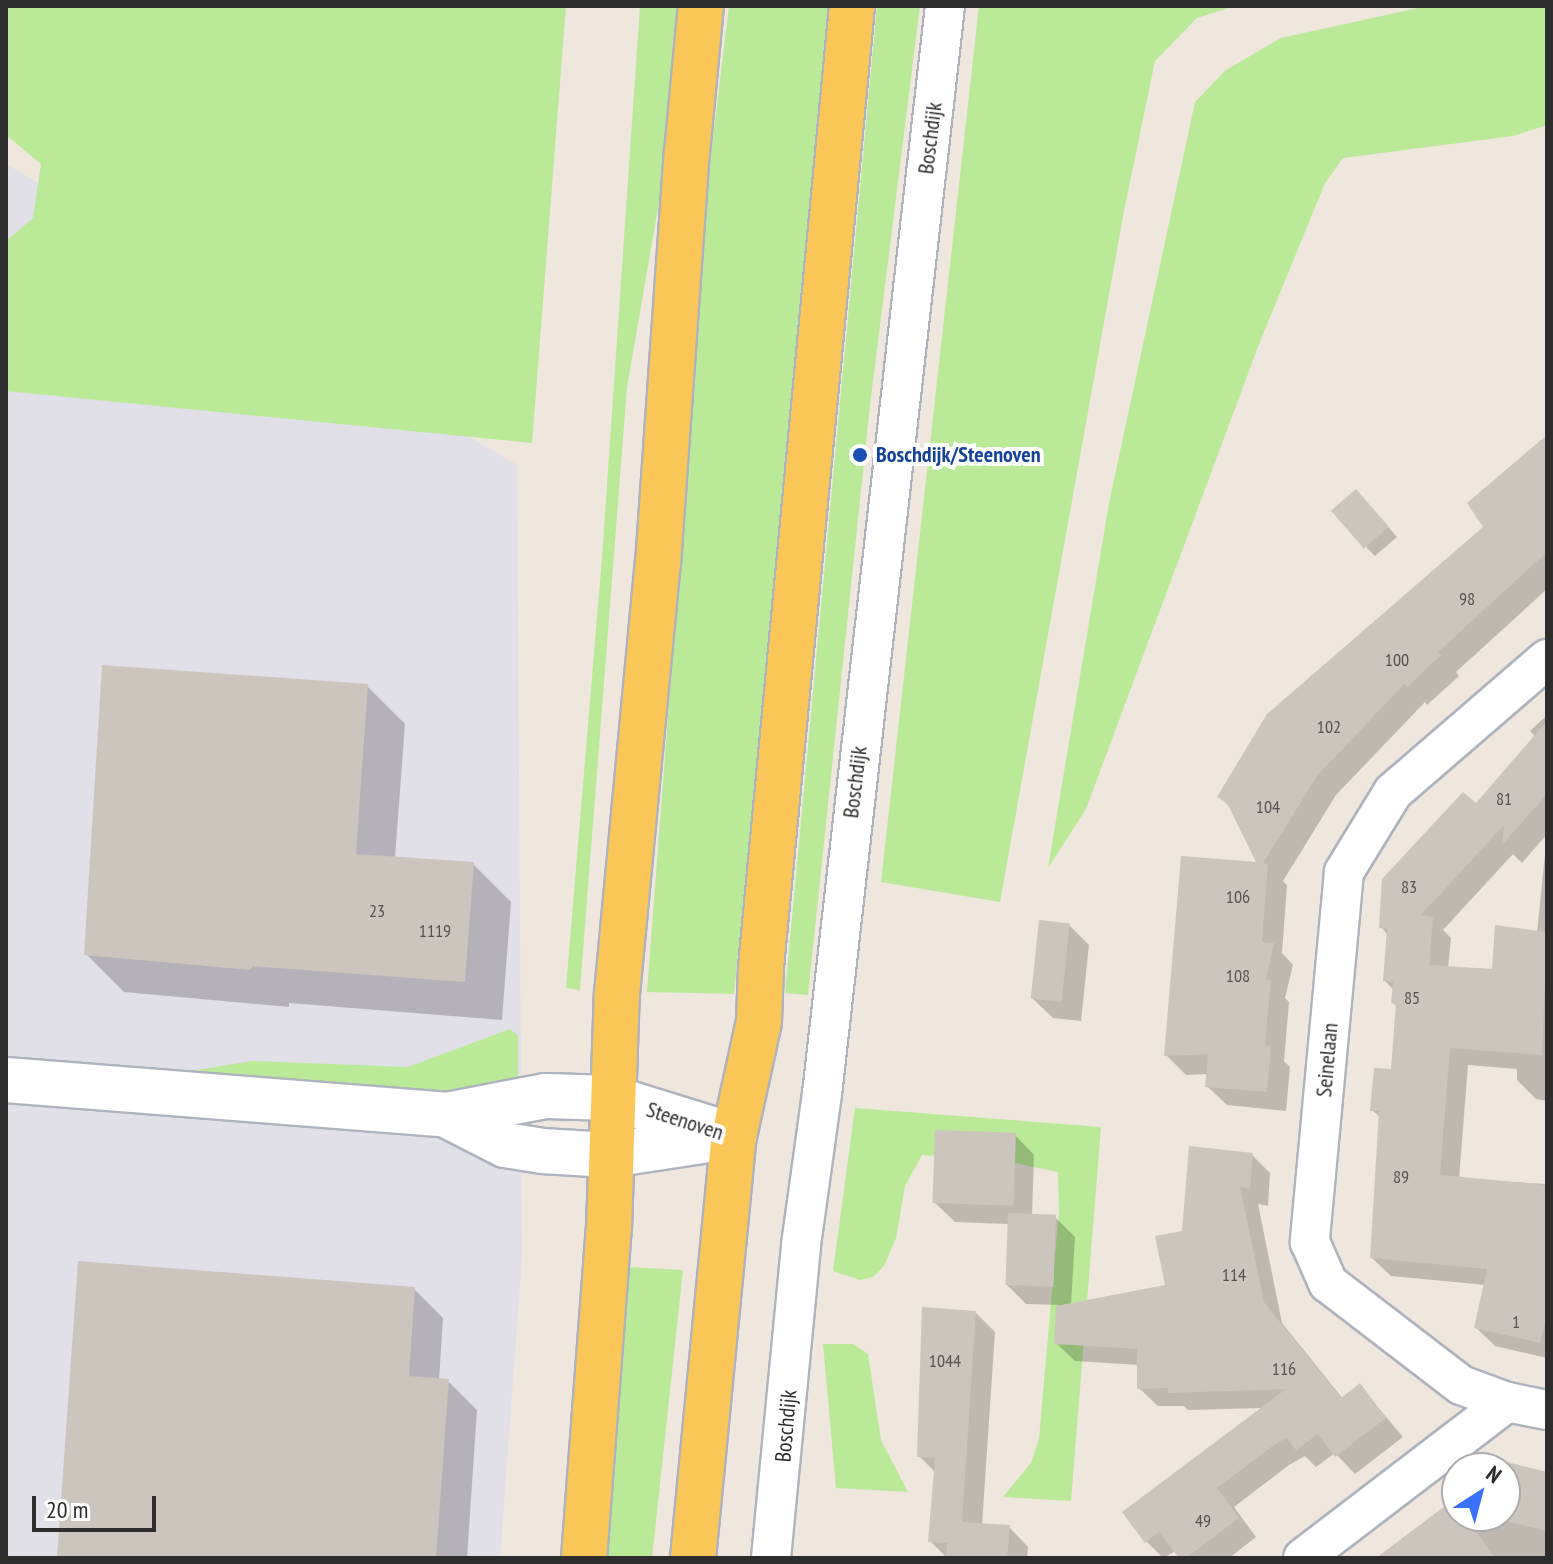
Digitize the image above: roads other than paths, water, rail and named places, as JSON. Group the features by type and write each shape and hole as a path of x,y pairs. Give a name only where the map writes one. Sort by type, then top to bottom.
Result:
{"main road":[{"path":"584,1558 609,1229 617,994 658,564 687,153 701,6"},
{"path":"693,1558 734,1136 759,1021 852,6"}],"street":[{"name":"Boschdijk","path":"771,1558 801,1245 945,6"},
{"name":"Seinelaan","path":"1547,659 1393,792 1344,872 1310,1242 1328,1283 1461,1385 1507,1402 1547,1410"},
{"name":"Steenoven","path":"6,1080 446,1115 546,1096 612,1098 734,1136"},
{"name":"Steenoven","path":"446,1115 505,1145 610,1155 734,1136"},
{"path":"1303,1558 1507,1402"}],"place":[{"name":"Boschdijk/Steenoven","path":"860,455"}]}
